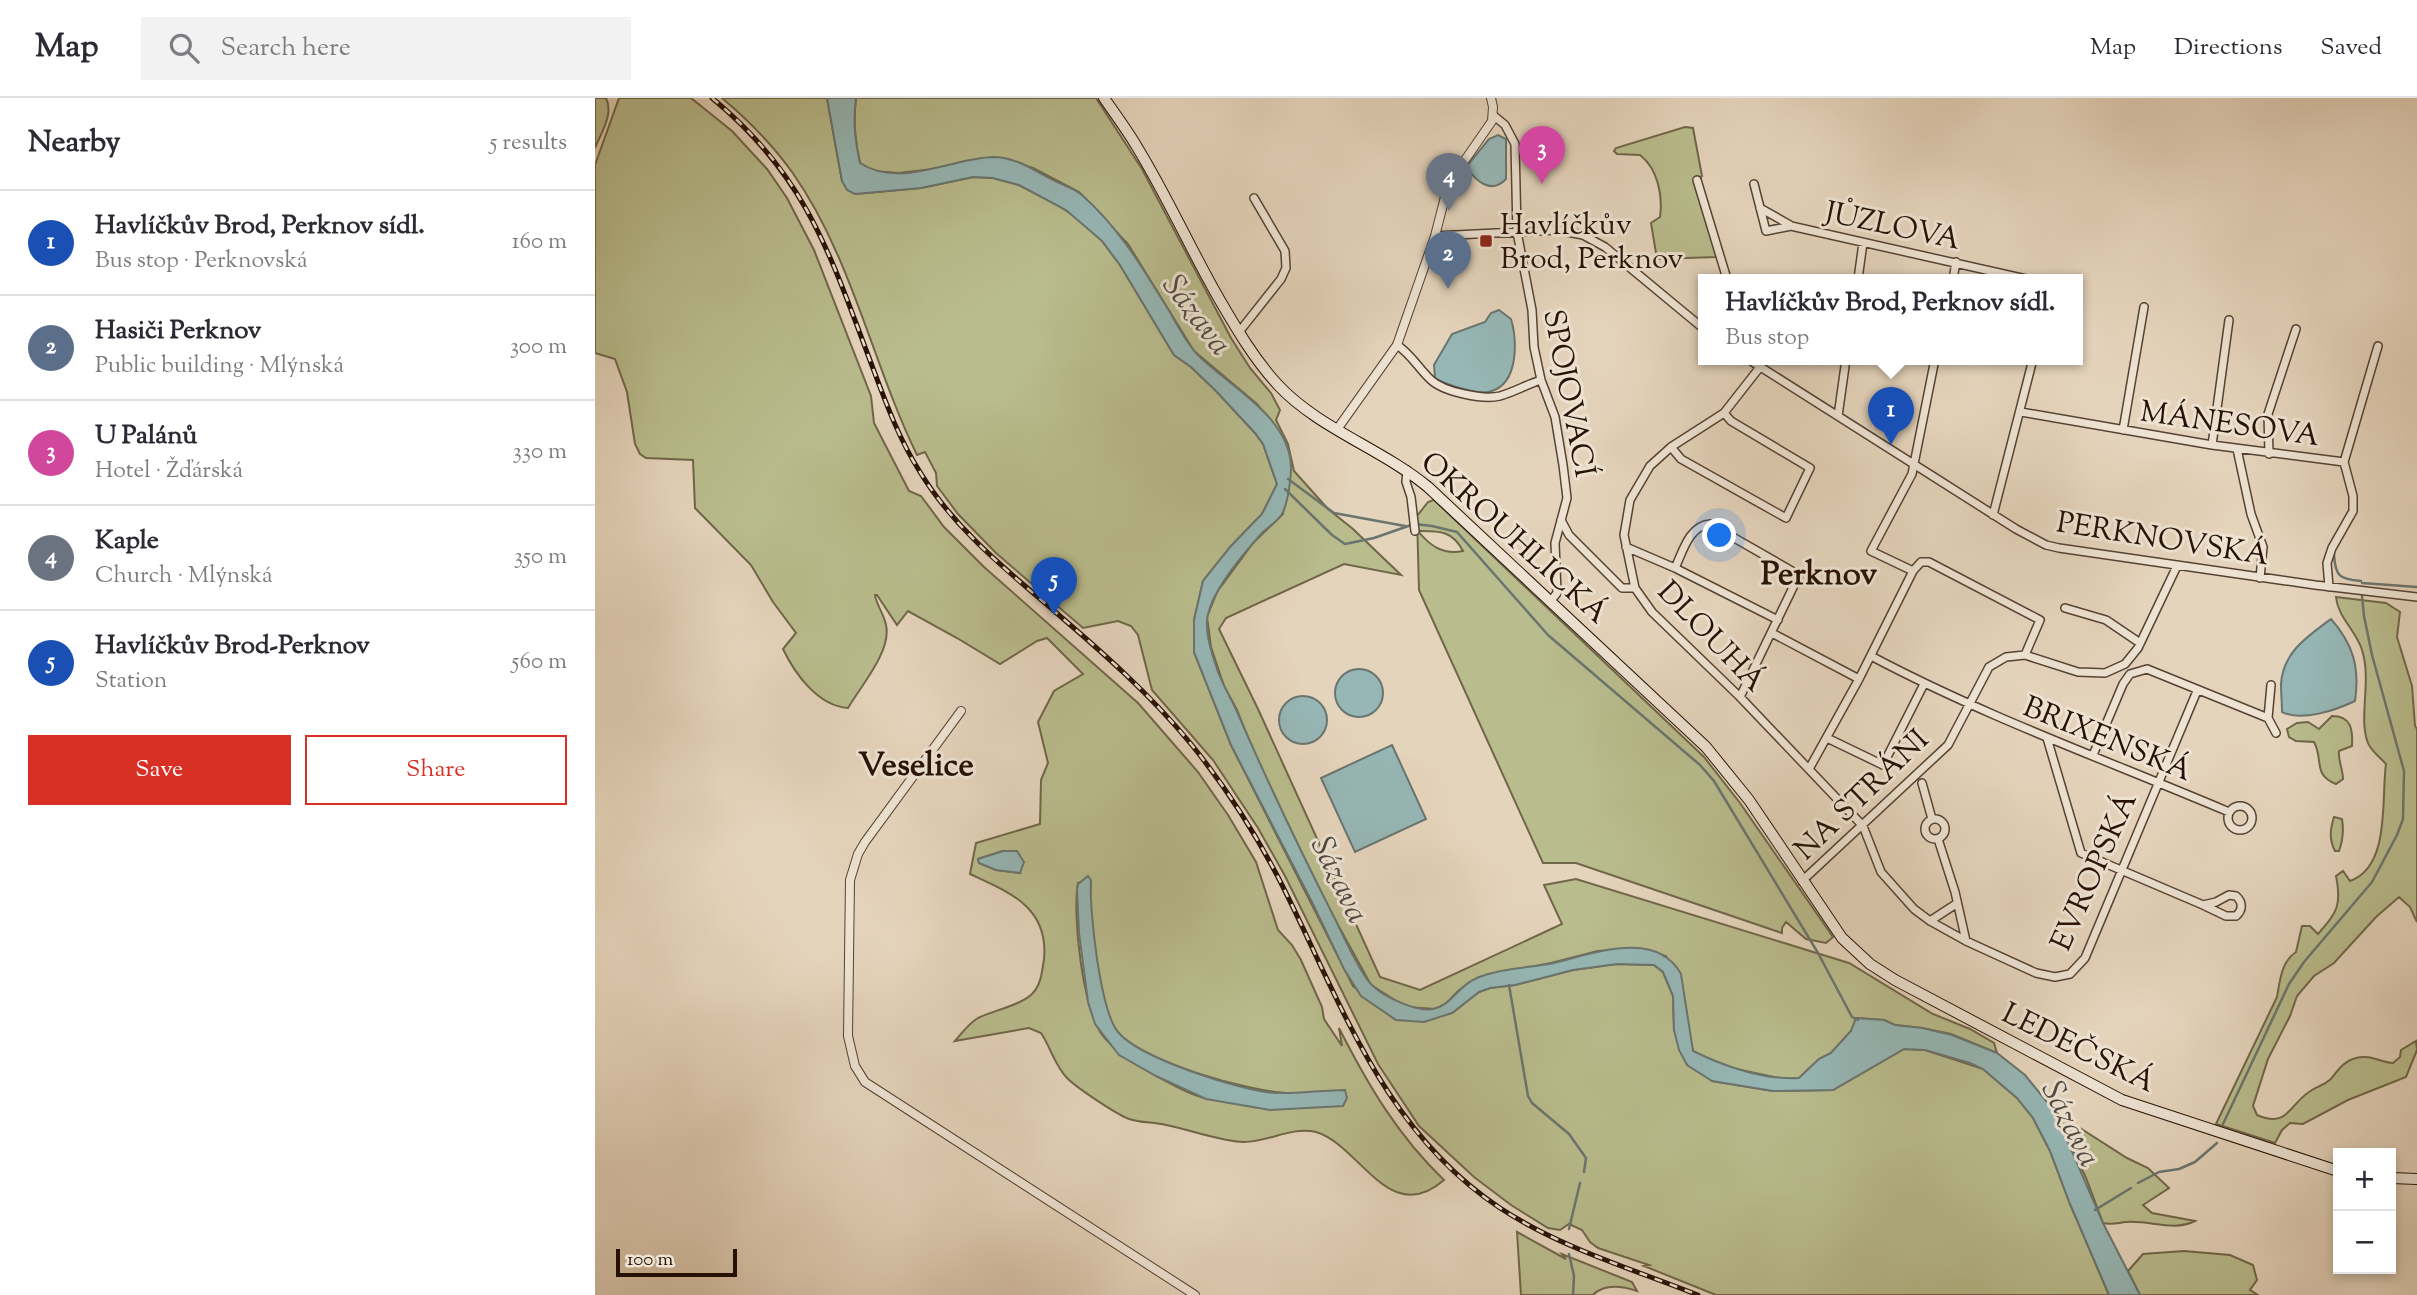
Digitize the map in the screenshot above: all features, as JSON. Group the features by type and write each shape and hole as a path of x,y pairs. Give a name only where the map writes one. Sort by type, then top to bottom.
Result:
{"main road":[{"name":"OKROUHLICKÁ","path":"1104,98 1137,146 1197,261 1239,332 1258,362 1278,385 1302,408 1407,470 1706,747 1749,800 1802,881"},
{"name":"LEDEČSKÁ","path":"1802,881 1842,938 1870,964 1895,980 2122,1100 2333,1169"},
{"path":"2396,1178 2417,1179"}],"street":[{"path":"1338,428 1397,345 1435,236 1445,197 1456,173 1488,130 1493,115 1491,98"},
{"name":"SPOJOVACÍ","path":"1493,115 1505,125 1515,144 1517,232 1532,310 1534,347 1541,380 1555,417 1567,498 1555,543 1557,593 1551,602"},
{"path":"1697,180 1725,274"},
{"name":"JŮZLOVA","path":"1754,184 1766,231 1791,226"},
{"path":"1239,332 1286,268 1285,251 1254,198"},
{"name":"JŮZLOVA","path":"1760,208 1791,226 2005,274"},
{"path":"1435,236 1566,230 1593,239 1698,324"},
{"path":"1859,274 1863,243"},
{"path":"1954,274 1956,262"},
{"path":"2123,430 2144,307"},
{"path":"2211,445 2229,320"},
{"path":"2269,454 2268,414 2296,329"},
{"path":"1397,345 1408,352 1415,364 1434,383 1464,394 1500,396 1541,380"},
{"path":"2344,462 2378,346"},
{"name":"PERKNOVSKÁ","path":"1757,365 1993,515 2034,539 2059,548 2260,578 2417,597"},
{"path":"1838,416 1845,365"},
{"path":"1913,571 1871,551 1912,474 1934,365"},
{"path":"1993,515 2032,365"},
{"name":"DLOUHÁ","path":"1760,367 1724,413 1671,447 1650,466 1630,500 1625,524 1626,547 1635,588 1652,612 1740,697 1863,825"},
{"name":"MÁNESOVA","path":"2021,412 2269,454 2344,462 2353,496 2353,511 2332,548 2327,563 2329,587"},
{"path":"1671,447 1681,459 1786,518 1810,468 1731,421 1724,413"},
{"path":"2237,449 2251,514 2263,547 2260,578"},
{"path":"1407,470 1406,482 1411,497 1415,531"},
{"name":"SPOJOVACÍ","path":"1561,520 1569,535 1622,588 1635,588"},
{"path":"1675,568 1693,533 1702,525 1715,526 1800,575 1740,697"},
{"path":"1626,547 1675,568 1778,620"},
{"path":"1809,769 1859,679 1913,571 1921,562 1929,562 2040,620 2025,655 2078,672 2105,673 2125,664 2140,643 2177,566"},
{"path":"2065,608 2106,620 2140,643"},
{"path":"1772,633 1859,679"},
{"name":"NA STRÁNI","path":"1802,881 1948,745 1989,667 2006,657 2025,655"},
{"name":"BRIXENSKÁ","path":"1871,656 1970,705 2229,813"},
{"path":"2093,755 2123,684 2130,674 2147,669 2268,718"},
{"path":"1827,738 1883,765 1924,684"},
{"path":"2271,685 2268,718 2276,733"},
{"name":"EVROPSKÁ","path":"1863,825 1881,872 1915,909 1930,921 1966,941 2036,973 2055,977 2070,974 2085,958 2196,691"},
{"path":"961,711 865,842 853,866 849,892 848,1036 855,1066 865,1082 1195,1295"},
{"path":"2047,738 2081,853 2229,917 2239,913 2242,906 2239,899 2232,895 2203,905"},
{"path":"1922,783 1932,820"},
{"path":"1932,820 1941,820 1946,827 1945,834 1938,839 1931,838 1925,831 1932,820"},
{"path":"1938,839 1955,892 1966,941"},
{"path":"1930,921 1956,904"}],"green space":[{"path":"595,98 606,98 609,110 595,148"},
{"path":"619,98 691,98 732,131 767,169 787,198 814,250 871,396 874,423 909,491 921,496 944,527 984,567 1138,703 1198,772 1256,862 1278,930 1301,960 1322,1007 1324,1019 1342,1046 1339,1028 1361,1070 1398,1128 1444,1180 1425,1192 1407,1195 1391,1189 1332,1140 1316,1132 1298,1131 1244,1142 1129,1119 1067,1078 1041,1033 1029,1028 955,1041 975,1020 1027,998 1039,982 1044,959 1044,941 1033,914 1012,895 970,874 976,843 1040,824 1041,780 1048,763 1038,722 1054,691 1083,674 1047,638 1037,641 1000,664 908,611 897,625 875,595 884,617 887,635 880,657 848,708 827,701 809,687 783,649 796,633 751,565 695,508 693,460 646,458 640,454 635,444 627,392 615,359 595,353 595,165","holes":["1003,851 1020,873 996,870 979,863 978,859","1091,881 1091,913 1096,957 1104,1000 1115,1029 1127,1041 1146,1052 1197,1073 1250,1088 1290,1093 1204,1098 1150,1072 1103,1036 1090,1006 1078,939 1078,883"]},
{"path":"722,98 827,98 842,181 855,194 921,188 973,177 993,178 1019,185 1051,201 1079,219 1102,241 1120,265 1174,355 1216,391 1263,444 1277,484 1262,514 1231,546 1203,581 1194,620 1194,652 1231,745 1353,986 1396,1020 1452,1013 1479,992 1490,988 1515,985 1573,970 1617,964 1654,965 1663,972 1673,996 1674,1030 1712,1081 1773,1091 1833,1090 1904,1049 1925,1050 1983,1069 2017,1098 2033,1118 2050,1151 2109,1295 1716,1295 1644,1266 1649,1265 1598,1248 1582,1230 1569,1224 1560,1230 1548,1228 1474,1177 1419,1126 1378,1064 1285,876 1258,828 1213,760 1152,690 1138,635 1131,626 1118,621 1083,628 996,553 958,514 937,486 936,473 925,452 917,455 901,420 846,275 813,205 776,152"},
{"path":"856,98 1096,98 1142,169 1231,338 1250,368 1271,393 1280,410 1276,420 1288,444 1294,471 1328,509 1401,575 1344,564 1226,618 1219,629 1380,977 1420,990 1562,924 1544,885 1576,879 1849,963 1933,1014 1970,1029 1994,1043 1997,1053 1951,1034 1895,1025 1884,1020 1857,1018 1851,1031 1831,1053 1819,1059 1799,1078 1784,1079 1722,1066 1693,1051 1685,1008 1666,956 1637,948 1598,951 1479,977 1458,991 1445,1005 1435,1009 1406,1007 1371,985 1321,894 1224,686 1211,647 1207,617 1217,592 1253,543 1283,514 1288,451 1279,432 1257,404 1194,351 1128,244 1079,192 1033,168 1001,158 983,158 942,168 899,173 872,171 860,163 855,131"},
{"path":"1685,127 1693,128 1702,176 1699,180 1716,257 1657,259 1651,223 1660,217 1661,209 1655,175 1640,155 1617,154 1614,151 1616,148"},
{"path":"1434,500 1704,757 1740,803 1833,937 1826,943 1806,939 1786,922 1782,933 1576,863 1543,863 1419,590 1417,516 1428,502","holes":["1418,531 1449,535 1463,551 1449,552 1437,548"]},
{"path":"2336,597 2386,603 2400,612 2397,637 2412,686 2417,729 2417,922 2410,907 2399,897 2376,917 2334,963 2314,976 2297,996 2268,1059 2253,1106 2257,1115 2276,1119 2282,1117 2304,1095 2331,1079 2352,1059 2366,1057 2393,1063 2400,1057 2401,1050 2416,1041 2417,1050 2406,1077 2348,1100 2303,1124 2290,1123 2282,1130 2275,1143 2216,1124 2277,997 2282,972 2287,961 2296,952 2302,926 2310,926 2318,934 2334,914 2338,902 2336,876 2343,871 2350,881 2363,873 2378,847 2381,830 2386,764 2373,751 2365,733 2365,662 2359,643 2340,611"},
{"path":"2332,716 2347,721 2352,734 2352,746 2339,751 2343,779 2336,784 2321,771 2314,742 2296,741 2289,737 2287,729 2297,723 2308,722 2319,729"},
{"path":"2334,817 2342,819 2343,835 2339,851 2335,851 2331,838"},
{"path":"2055,1112 2127,1158 2148,1168 2169,1188 2143,1205 2152,1213 2195,1221 2178,1226 2135,1222 2103,1223 2086,1178"},
{"path":"1517,1232 1566,1259 1562,1254 1632,1282 1637,1291 1614,1287 1593,1295 1521,1295"},
{"path":"2184,1251 2230,1255 2253,1265 2257,1280 2250,1290 2258,1295 2140,1295 2128,1271 2143,1254"}],"water":[{"path":"827,98 856,98 855,131 860,163 875,170 909,173 977,159 1001,157 1022,164 1078,192 1108,221 1129,249 1197,354 1255,403 1280,432 1288,449 1291,467 1285,507 1282,515 1255,541 1216,593 1208,614 1207,633 1221,678 1273,792 1352,954 1372,985 1401,1003 1433,1009 1445,1004 1469,982 1492,973 1549,964 1601,951 1638,948 1655,951 1669,960 1681,974 1693,1051 1745,1071 1771,1077 1799,1078 1819,1059 1831,1053 1851,1031 1856,1018 1884,1020 1895,1025 1952,1035 1997,1053 2025,1075 2055,1112 2103,1223 2140,1295 2109,1295 2050,1151 2033,1118 2017,1098 1983,1069 1970,1063 1925,1050 1904,1049 1833,1090 1773,1091 1712,1081 1687,1065 1679,1050 1674,1030 1673,996 1663,972 1654,965 1617,964 1573,970 1515,985 1490,988 1479,992 1452,1013 1424,1022 1396,1020 1361,996 1344,969 1231,745 1194,652 1194,620 1203,581 1231,546 1262,514 1277,484 1263,444 1216,391 1174,355 1120,265 1102,241 1066,210 1019,185 993,178 973,177 921,188 855,194 847,190 842,181"},
{"path":"1498,135 1506,139 1506,179 1500,184 1489,186 1474,177 1466,167 1489,139"},
{"path":"1499,310 1511,319 1515,349 1511,370 1501,386 1492,391 1480,392 1460,388 1435,378 1434,365 1452,334 1485,322 1491,313"},
{"path":"2331,619 2345,638 2353,657 2355,701 2309,715 2282,712 2281,684 2286,663 2298,646"},
{"path":"1359,669 1376,676 1383,693 1376,710 1359,717 1342,710 1335,693 1342,676"},
{"path":"1303,696 1320,703 1327,720 1320,737 1303,744 1286,737 1279,720 1286,703"},
{"path":"1392,745 1426,819 1355,852 1321,778"},
{"path":"1003,851 1017,851 1024,862 1020,873 996,870 979,863 978,859"},
{"path":"1088,876 1091,880 1094,935 1106,1003 1118,1032 1129,1042 1192,1072 1259,1091 1292,1093 1345,1090 1347,1098 1343,1106 1270,1110 1206,1099 1119,1055 1095,1024 1088,1002 1079,933 1077,889 1078,884"}],"waterway":[{"path":"1288,479 1334,513 1405,526"},
{"path":"1285,489 1332,535 1345,544 1374,538 1414,524 1457,532 1548,635 1700,765 1714,781 1818,953 1852,1017 1858,1020"},
{"path":"2334,554 2337,572 2343,578 2361,581"},
{"path":"2362,583 2417,587"},
{"path":"2223,1124 2289,984 2304,962 2372,882 2403,819 2404,771 2372,655 2362,596"},
{"path":"1509,985 1528,1096 1532,1103 1569,1134 1586,1158 1584,1172"},
{"path":"2138,1183 2159,1172 2179,1169 2195,1162 2217,1143"},
{"path":"1569,1229 1580,1183"},
{"path":"2095,1210 2131,1188"},
{"path":"1569,1254 1574,1276 1573,1295"}],"railway":[{"path":"712,98 743,126 769,155 809,214 840,280 897,430 933,492 981,546 1142,691 1204,760 1238,809 1279,879 1368,1059 1394,1101 1424,1141 1459,1176 1523,1222 1596,1256 1698,1295"}],"place":[{"name":"U Palánů","path":"1542,184"},
{"name":"Kaple","path":"1449,211"},
{"name":"Havlíčkův Brod, Perknov","path":"1486,241"},
{"name":"Hasiči Perknov","path":"1448,289"},
{"name":"Havlíčkův Brod, Perknov sídl.","path":"1891,445"},
{"name":"Havlíčkův Brod-Perknov","path":"1054,615"}],"district":[{"name":"Perknov","path":"1819,572"},
{"name":"Veselice","path":"916,763"}],"water label":[{"name":"Sázava","path":"1198,314"},
{"name":"Sázava","path":"1341,879"},
{"name":"Sázava","path":"2072,1123"}]}
